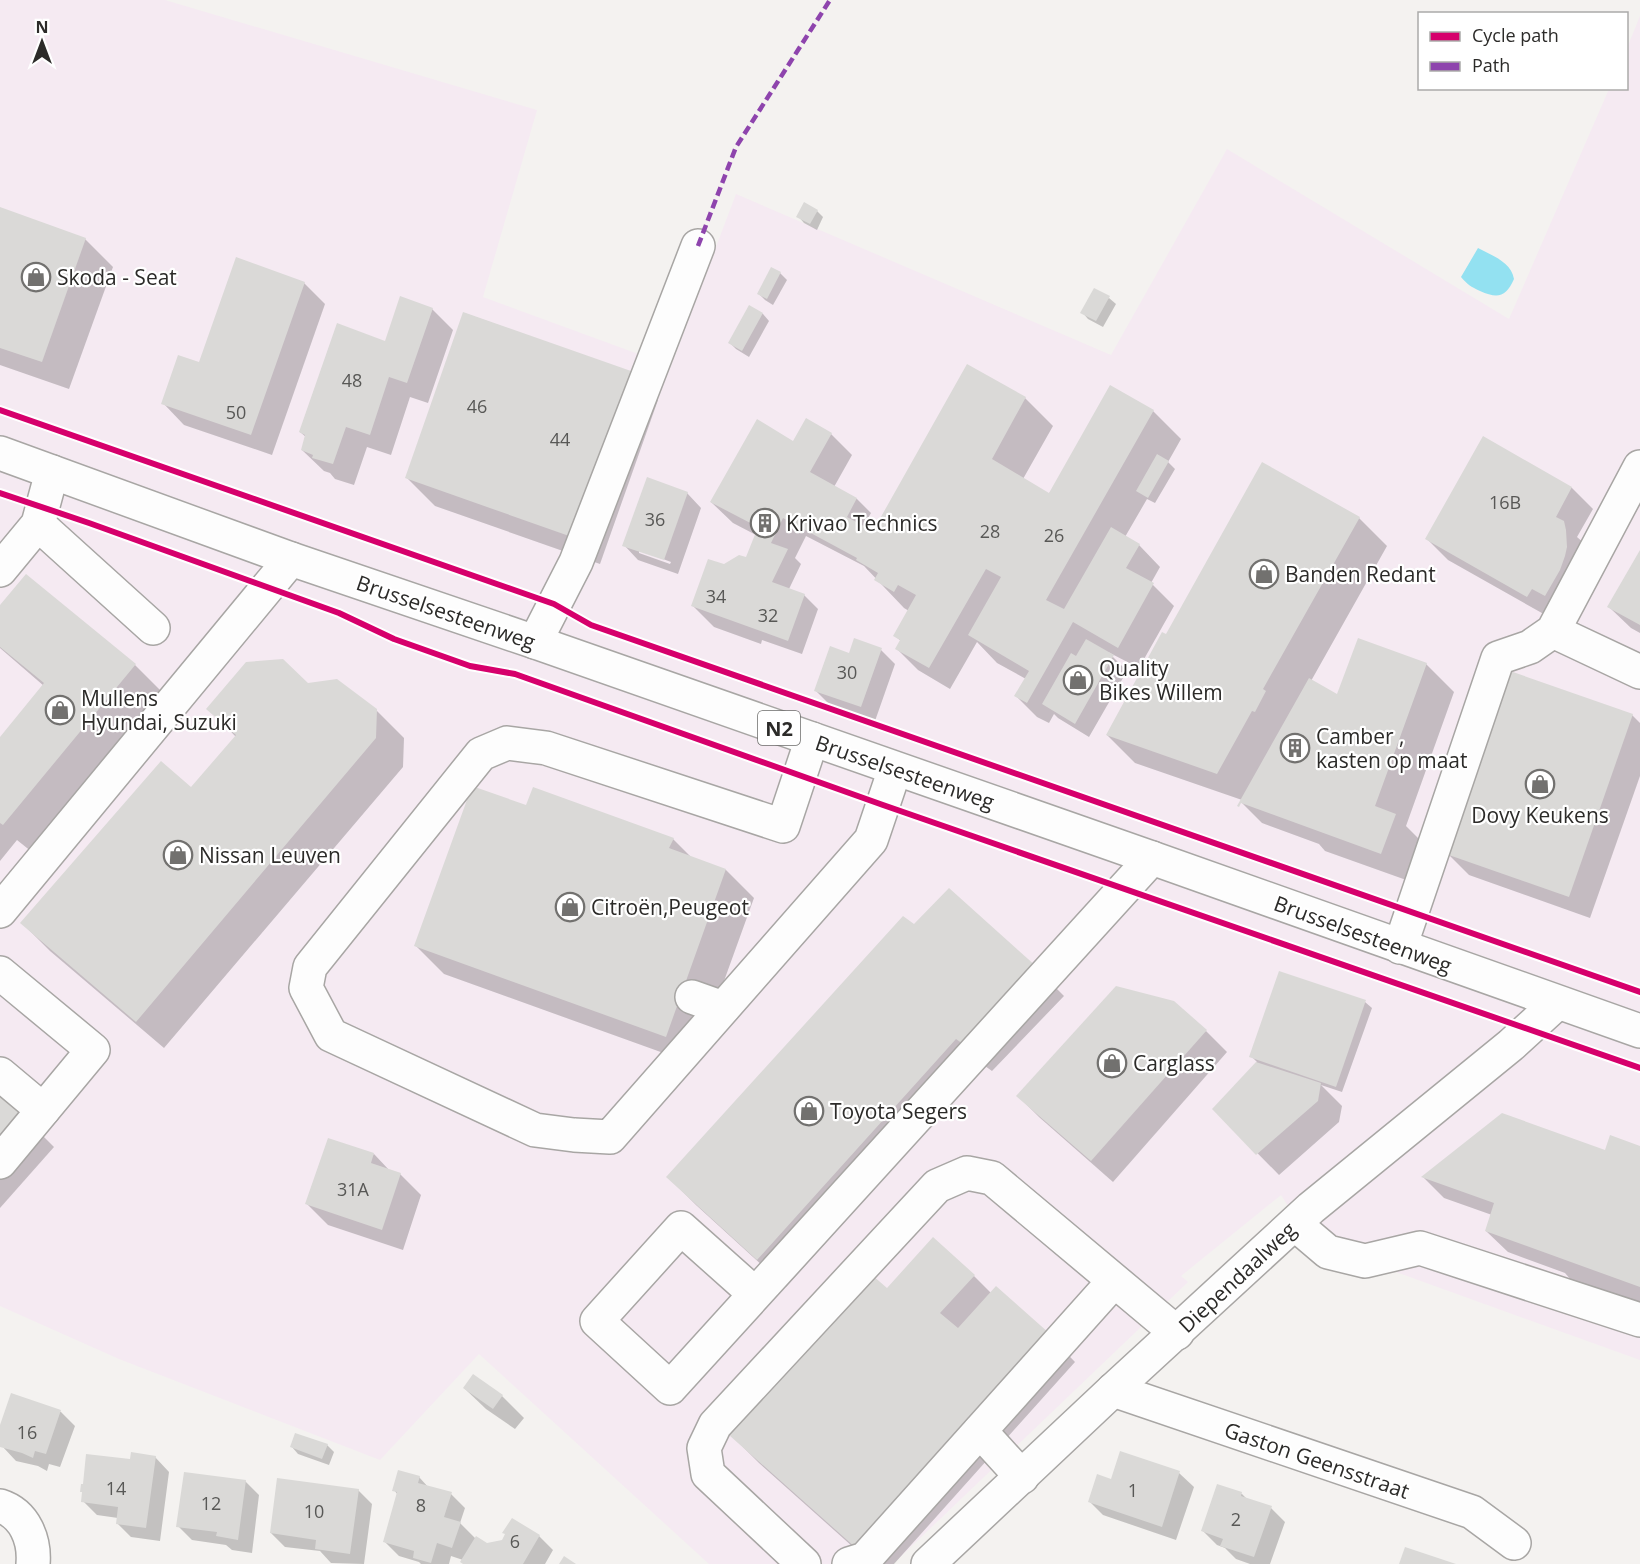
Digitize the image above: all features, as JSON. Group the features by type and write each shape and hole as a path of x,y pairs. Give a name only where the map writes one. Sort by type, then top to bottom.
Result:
{"main road":[{"path":"535,642 576,562 698,246"},
{"name":"Brusselsesteenweg","path":"0,453 291,559 535,642 1640,1031"},
{"path":"1400,947 1498,658 1530,647 1553,631 1640,466"},
{"path":"0,570 38,524 52,471"},
{"path":"38,524 153,628"},
{"path":"0,910 291,559"},
{"path":"1553,631 1640,672"},
{"path":"812,740 783,826 546,748 507,743 481,754 310,967 306,988 332,1035 535,1130 574,1136 610,1137 871,840 895,769"},
{"path":"755,1294 681,1228 597,1321 670,1388 1152,858"},
{"path":"0,973 93,1050 0,1162"},
{"path":"692,997 723,1008"},
{"name":"Diependaalweg","path":"928,1564 1311,1208 1511,1045 1557,1003"},
{"path":"0,1074 43,1110"},
{"path":"804,1564 708,1474 704,1448 715,1425 937,1186 967,1173 992,1178 1177,1333"},
{"path":"1294,1224 1328,1252 1365,1261 1420,1248 1640,1320"},
{"path":"849,1564 865,1559 1114,1281"},
{"name":"Gaston Geensstraat","path":"1113,1390 1472,1512 1515,1543"},
{"path":"980,1431 1022,1477"},
{"path":"0,1506 18,1517 28,1530 35,1564"}],"shaded area":[{"path":"0,0 165,0 537,110 483,297 671,366 736,194 1111,355 1227,149 1509,319 1609,90 1628,90 1628,46 1640,16 1640,1360 1310,1241 1281,1195 1181,1276 1188,1282 893,1564 709,1564 479,1354 380,1460 119,1359 0,1306"}],"water":[{"path":"1478,248 1500,260 1512,273 1514,279 1508,290 1501,295 1486,294 1472,287 1461,277"}],"building":[{"path":"804,202 818,210 810,224 796,217"},
{"name":"Skoda - Seat","path":"0,207 86,238 42,362 0,348"},
{"path":"236,257 305,282 251,435 161,404 178,355 199,362"},
{"path":"771,267 781,272 767,299 757,294"},
{"path":"1094,288 1110,296 1096,321 1080,313"},
{"path":"400,296 433,308 407,383 389,377 370,435 346,427 333,464 312,458 313,455 301,450 305,435 299,432 337,323 385,341"},
{"path":"749,305 763,313 742,351 728,343"},
{"path":"463,312 631,371 572,537 405,478"},
{"path":"967,364 1026,397 992,459 1049,493 1110,385 1154,410 1046,600 1064,609 1111,527 1140,544 1126,568 1154,583 1118,648 1073,622 1027,703 1014,696 1029,671 968,635 1001,577 986,569 929,668 895,649 900,640 893,636 916,595 898,585 894,592 874,580 878,573 856,560 857,558 783,518 771,543 788,549 772,582 805,594 788,641 691,606 708,559 724,564 739,555 746,557 758,527 710,502 757,419 793,441 806,418 832,433 810,472 857,498 847,517 873,531"},
{"path":"1483,436 1572,487 1556,517 1564,521 1567,547 1565,556 1545,596 1532,589 1527,597 1425,539"},
{"path":"1157,454 1169,461 1148,498 1136,491"},
{"name":"Banden Redant","path":"1262,462 1360,517 1263,689 1266,691 1255,712 1252,711 1217,774 1106,735 1162,632 1166,634"},
{"path":"647,477 688,492 664,560 622,546"},
{"path":"1640,550 1640,625 1607,607"},
{"name":"Mullens Hyundai, Suzuki","path":"26,574 136,664 3,825 0,823 0,737 44,683 0,647 0,605"},
{"path":"854,638 882,648 861,707 814,691 830,646 849,653"},
{"path":"1358,638 1427,663 1375,806 1396,814 1381,854 1241,803 1239,807 1237,806 1309,678 1337,694"},
{"name":"Quality Bikes Willem","path":"1086,639 1114,655 1075,724 1042,704 1071,653 1076,656"},
{"name":"Nissan Leuven","path":"283,659 308,683 337,679 377,709 376,738 136,1022 20,923 161,761 191,787 236,735 206,709 246,662"},
{"name":"Dovy Keukens","path":"1510,671 1633,714 1569,897 1446,854"},
{"name":"Citroën,Peugeot","path":"472,786 526,805 533,787 674,838 669,848 726,869 666,1037 414,946"},
{"name":"Toyota Segers","path":"949,888 1037,967 963,1044 956,1039 757,1260 666,1177 903,916 914,924"},
{"path":"1279,971 1366,1000 1336,1087 1249,1057"},
{"name":"Carglass","path":"1116,986 1174,1001 1207,1030 1091,1161 1016,1096"},
{"path":"1256,1062 1321,1083 1318,1101 1256,1155 1212,1109"},
{"path":"0,1093 27,1118 0,1149"},
{"path":"1502,1113 1605,1150 1610,1135 1640,1146 1640,1287 1485,1231 1494,1203 1421,1177"},
{"path":"328,1138 374,1153 371,1163 401,1173 382,1230 305,1204"},
{"path":"933,1237 975,1275 940,1313 958,1328 996,1286 1049,1333 856,1548 729,1435 872,1275 887,1288"},
{"path":"473,1374 503,1395 493,1409 463,1388"},
{"path":"11,1393 61,1410 46,1454 35,1451 33,1458 0,1447 0,1425"},
{"path":"295,1433 328,1444 322,1459 290,1447"},
{"path":"1120,1451 1180,1471 1162,1527 1088,1502 1097,1474 1111,1479"},
{"path":"131,1452 156,1456 146,1528 116,1524 118,1507 81,1502 82,1492 80,1492 86,1454 130,1459"},
{"path":"398,1470 420,1476 418,1483 452,1492 444,1517 461,1522 452,1548 437,1543 431,1563 413,1558 414,1551 383,1542 397,1492 392,1491"},
{"path":"184,1472 246,1480 238,1540 216,1536 217,1532 176,1527"},
{"path":"277,1478 359,1489 350,1554 315,1549 316,1540 270,1533"},
{"path":"1217,1484 1242,1492 1241,1496 1272,1506 1254,1557 1220,1546 1223,1539 1201,1531"},
{"path":"512,1518 540,1535 523,1564 463,1564 460,1562 476,1536 487,1543 502,1540 505,1534 502,1533"},
{"path":"1405,1547 1456,1564 1399,1564"},
{"path":"564,1556 576,1564 559,1564"}],"marked path":[{"path":"698,246 736,147 830,0"}],"cycle path":[{"path":"0,410 554,604 591,625 1640,992"},
{"path":"0,493 339,613 394,639 470,666 515,674 883,805 1640,1068"}],"place":[{"name":"Skoda - Seat","path":"36,277"},
{"name":"Krivao Technics","path":"765,523"},
{"name":"Banden Redant","path":"1264,574"},
{"name":"Quality Bikes Willem","path":"1078,680"},
{"name":"Mullens Hyundai, Suzuki","path":"60,710"},
{"name":"Camber , kasten op maat","path":"1295,748"},
{"name":"Dovy Keukens","path":"1540,784"},
{"name":"Nissan Leuven","path":"178,855"},
{"name":"Citroën,Peugeot","path":"570,907"},
{"name":"Carglass","path":"1112,1063"},
{"name":"Toyota Segers","path":"809,1111"}]}
